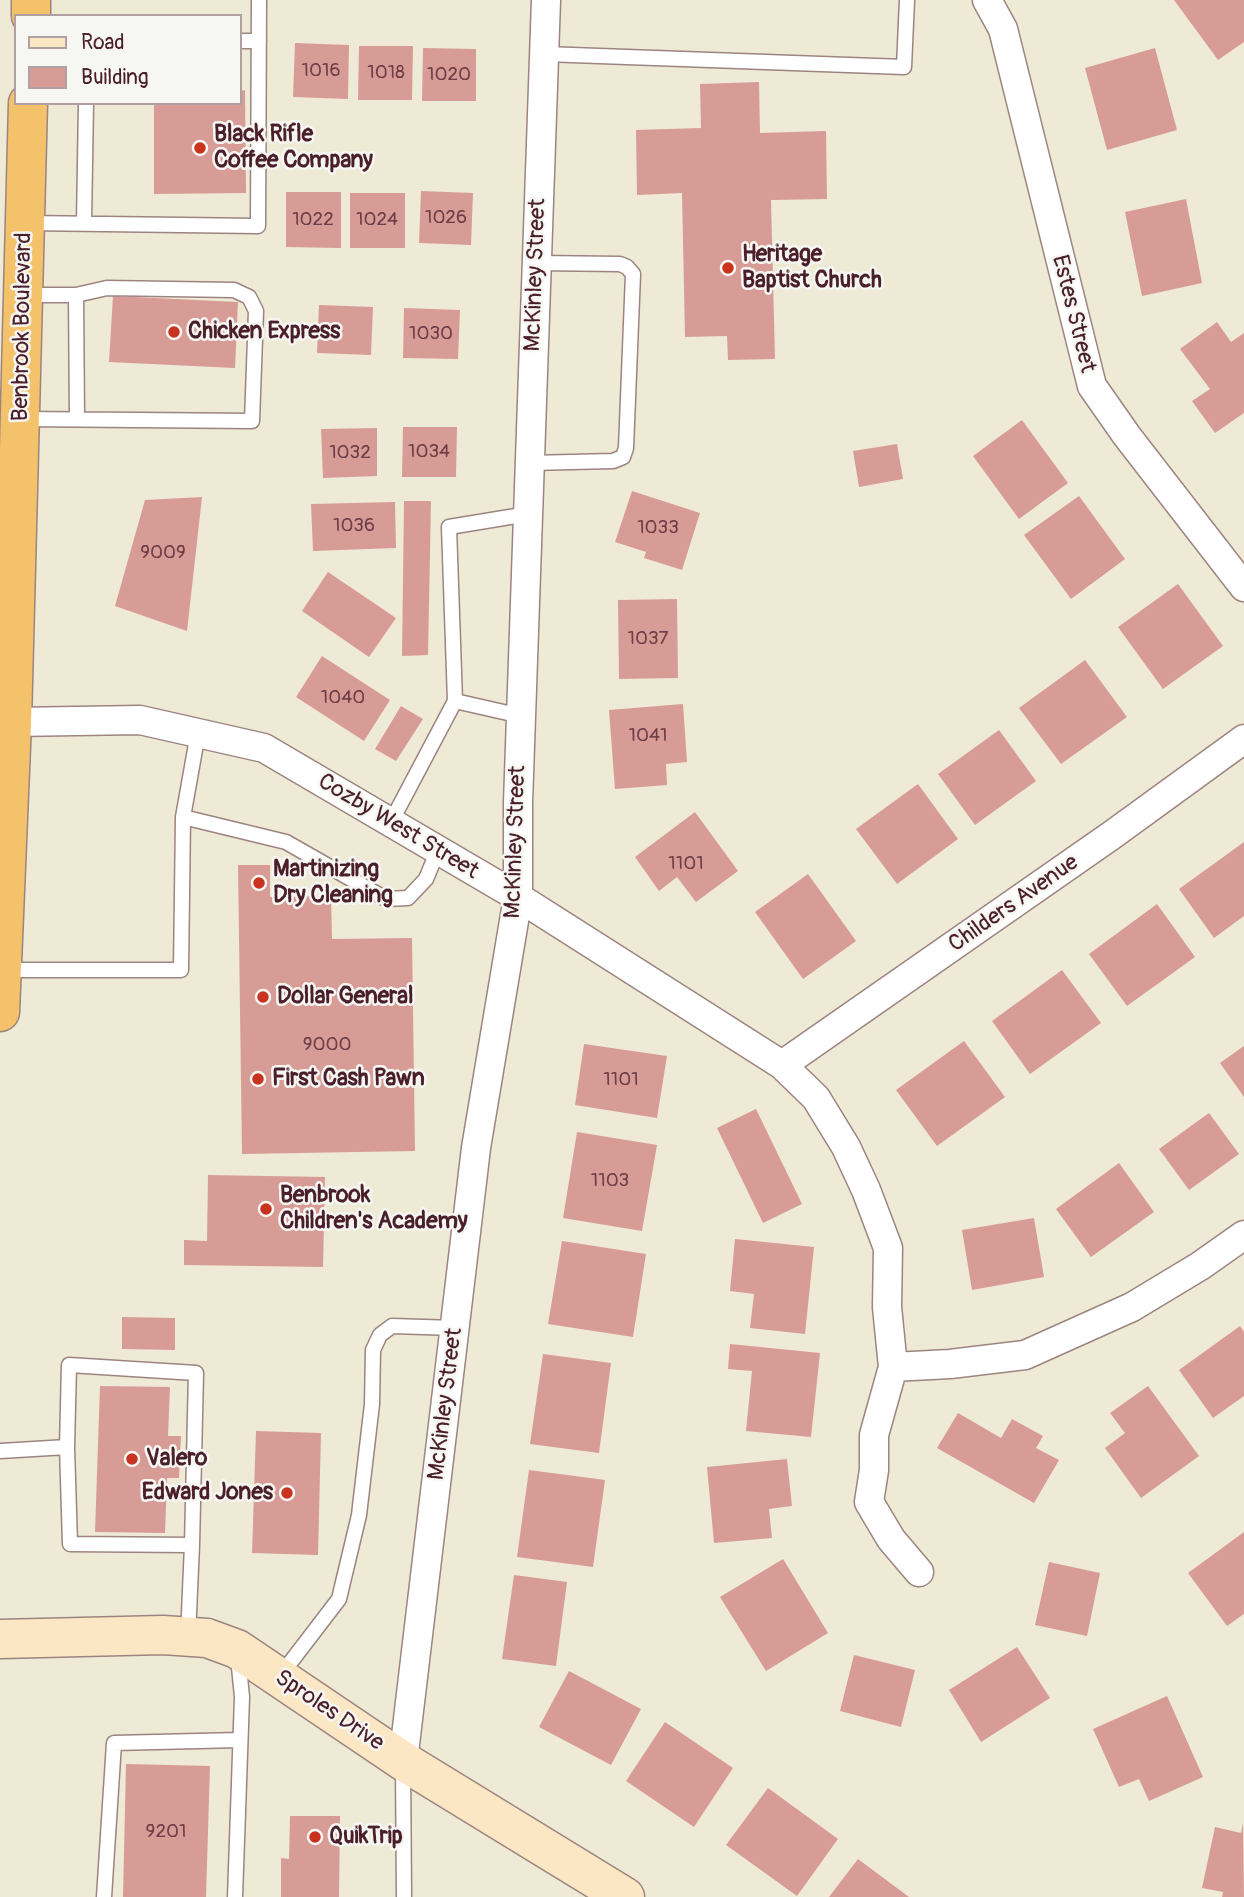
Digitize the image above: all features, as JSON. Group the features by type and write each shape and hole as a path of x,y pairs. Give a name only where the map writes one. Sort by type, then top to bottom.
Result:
{"highway":[{"name":"Benbrook Boulevard","path":"0,1012 12,722 28,105"}],"street":[{"name":"McKinley Street","path":"402,1761 476,1148 518,897 521,716 546,0"},
{"name":"Estes Street","path":"987,0 1003,29 1092,386 1127,436 1244,587"},
{"name":"Cozby West Street","path":"12,722 139,720 264,748 518,897 782,1065 816,1098 846,1147 888,1248 887,1307 894,1367"},
{"name":"Childers Avenue","path":"782,1065 1112,835 1244,739"},
{"path":"919,1572 891,1539 869,1502 874,1470 874,1435 894,1367 950,1364 1025,1355 1132,1307 1200,1266 1244,1235"},
{"name":"Sproles Drive","path":"0,1639 188,1636 207,1638 237,1648 402,1761 625,1897"}],"lane":[{"path":"25,222 258,226 259,0"},
{"path":"544,54 904,66 907,0"},
{"path":"242,41 259,41"},
{"path":"83,223 86,105"},
{"path":"530,463 613,461 623,457 626,448 633,274 620,264 537,263"},
{"path":"20,419 252,421 256,311 249,297 234,290 107,288 76,295 23,295"},
{"path":"76,295 77,419"},
{"path":"391,822 455,701 449,527 528,514"},
{"path":"455,701 521,716"},
{"path":"1,970 181,970 183,817 198,733"},
{"path":"183,817 286,842 386,899 408,898 426,879 438,850"},
{"path":"279,1678 339,1599 359,1515 372,1404 373,1350 380,1335 392,1326 455,1328"},
{"path":"188,1636 192,1545 196,1373 69,1365 67,1447 70,1544 192,1545"},
{"path":"0,1451 67,1447"},
{"path":"235,1897 242,1697 237,1648"},
{"path":"104,1897 114,1743 240,1740"},
{"path":"402,1761 404,1897"}],"building":[{"path":"1174,0 1244,0 1244,42 1218,60"},
{"path":"295,43 349,45 348,99 293,97"},
{"path":"359,46 413,46 412,100 358,100"},
{"path":"423,48 476,49 476,101 422,101"},
{"path":"1155,48 1177,130 1107,150 1085,68"},
{"name":"Heritage Baptist Church","path":"759,82 760,133 826,131 827,199 771,200 775,359 728,360 727,336 685,337 682,193 637,195 636,130 701,128 700,84"},
{"name":"Black Rifle Coffee Company","path":"245,90 246,193 154,194 154,105 242,105 242,91"},
{"path":"421,191 473,193 471,245 419,243"},
{"path":"286,192 341,192 341,248 286,247"},
{"path":"350,193 405,193 405,248 350,248"},
{"path":"1186,199 1202,283 1142,296 1125,212"},
{"name":"Chicken Express","path":"113,296 238,302 235,368 109,362"},
{"path":"319,305 373,307 371,355 317,353"},
{"path":"404,308 460,310 458,359 403,358"},
{"path":"1217,322 1231,342 1244,333 1244,413 1215,433 1192,401 1210,389 1180,349"},
{"path":"1022,420 1068,483 1019,519 973,456"},
{"path":"403,427 457,427 456,477 402,477"},
{"path":"377,428 377,476 323,478 321,429"},
{"path":"897,444 903,479 859,487 853,451"},
{"path":"632,491 700,513 682,570 644,558 646,552 615,542"},
{"path":"1079,496 1125,559 1071,599 1024,535"},
{"path":"202,497 187,631 115,606 145,500"},
{"path":"404,501 431,501 428,655 402,656"},
{"path":"395,502 396,548 313,551 311,504"},
{"path":"328,572 396,618 369,657 302,611"},
{"path":"1178,584 1223,646 1163,689 1118,627"},
{"path":"677,599 678,678 619,679 618,600"},
{"path":"322,656 390,700 364,741 296,697"},
{"path":"1085,660 1127,717 1061,764 1019,708"},
{"path":"683,704 687,762 666,764 667,785 615,789 609,710"},
{"path":"401,706 423,719 396,761 375,749"},
{"path":"999,730 1036,781 975,825 938,774"},
{"path":"918,784 958,839 897,884 856,829"},
{"path":"695,812 738,871 696,902 677,877 659,891 635,857"},
{"path":"1244,842 1244,916 1214,938 1179,889"},
{"path":"238,865 270,865 270,897 331,896 332,939 412,938 415,1151 242,1154"},
{"path":"808,874 856,941 803,979 755,912"},
{"path":"1157,904 1195,957 1127,1006 1089,954"},
{"path":"1062,970 1101,1023 1030,1074 992,1021"},
{"path":"964,1041 1005,1097 937,1146 896,1090"},
{"path":"584,1044 667,1056 657,1118 575,1105"},
{"path":"1244,1046 1244,1097 1220,1063"},
{"path":"756,1109 802,1204 763,1223 717,1128"},
{"path":"1209,1113 1239,1154 1189,1190 1159,1149"},
{"path":"577,1132 657,1145 642,1231 563,1218"},
{"path":"1119,1163 1154,1212 1091,1257 1056,1209"},
{"name":"Benbrook Children's Academy","path":"208,1175 325,1177 323,1267 184,1265 184,1240 207,1241"},
{"path":"1034,1218 1044,1277 972,1290 962,1230"},
{"path":"735,1239 814,1247 805,1334 750,1328 754,1294 730,1291"},
{"path":"562,1241 646,1254 633,1337 548,1324"},
{"path":"122,1317 175,1318 175,1350 122,1349"},
{"path":"1240,1326 1244,1332 1244,1396 1213,1418 1179,1370"},
{"path":"730,1344 820,1353 811,1437 746,1431 752,1371 728,1369"},
{"path":"543,1354 611,1363 599,1453 530,1444"},
{"path":"100,1386 170,1387 168,1436 181,1436 179,1478 167,1478 165,1533 95,1532"},
{"path":"1148,1386 1199,1456 1141,1498 1105,1448 1125,1433 1110,1413"},
{"path":"958,1413 1001,1438 1012,1419 1043,1436 1036,1448 1059,1460 1034,1503 937,1448"},
{"name":"Edward Jones","path":"256,1431 321,1433 318,1555 252,1553"},
{"path":"787,1459 792,1506 769,1509 772,1538 714,1543 707,1467"},
{"path":"529,1470 605,1480 593,1567 517,1557"},
{"path":"1244,1532 1244,1614 1227,1626 1188,1573"},
{"path":"783,1559 828,1633 766,1671 720,1597"},
{"path":"1049,1562 1100,1573 1087,1636 1035,1625"},
{"path":"514,1575 567,1582 556,1666 502,1659"},
{"path":"1017,1647 1050,1698 981,1742 949,1690"},
{"path":"854,1655 915,1670 901,1727 840,1711"},
{"path":"569,1671 641,1709 611,1765 539,1727"},
{"path":"1167,1696 1203,1777 1149,1801 1139,1779 1119,1787 1093,1729"},
{"path":"665,1722 733,1768 694,1827 626,1781"},
{"path":"126,1764 210,1766 206,1897 123,1897"},
{"path":"768,1788 838,1839 797,1896 726,1845"},
{"name":"QuikTrip","path":"290,1816 340,1816 339,1897 281,1897 281,1858 289,1859"},
{"path":"1243,1823 1244,1897 1222,1897 1223,1892 1202,1888 1215,1827 1241,1833"},
{"path":"858,1859 909,1897 829,1897"}],"place":[{"name":"Black Rifle Coffee Company","path":"200,148"},
{"name":"Heritage Baptist Church","path":"728,268"},
{"name":"Chicken Express","path":"174,332"},
{"name":"Martinizing Dry Cleaning","path":"259,883"},
{"name":"Dollar General","path":"263,997"},
{"name":"First Cash Pawn","path":"258,1079"},
{"name":"Benbrook Children's Academy","path":"266,1209"},
{"name":"Valero","path":"132,1459"},
{"name":"Edward Jones","path":"287,1493"},
{"name":"QuikTrip","path":"315,1837"}]}
